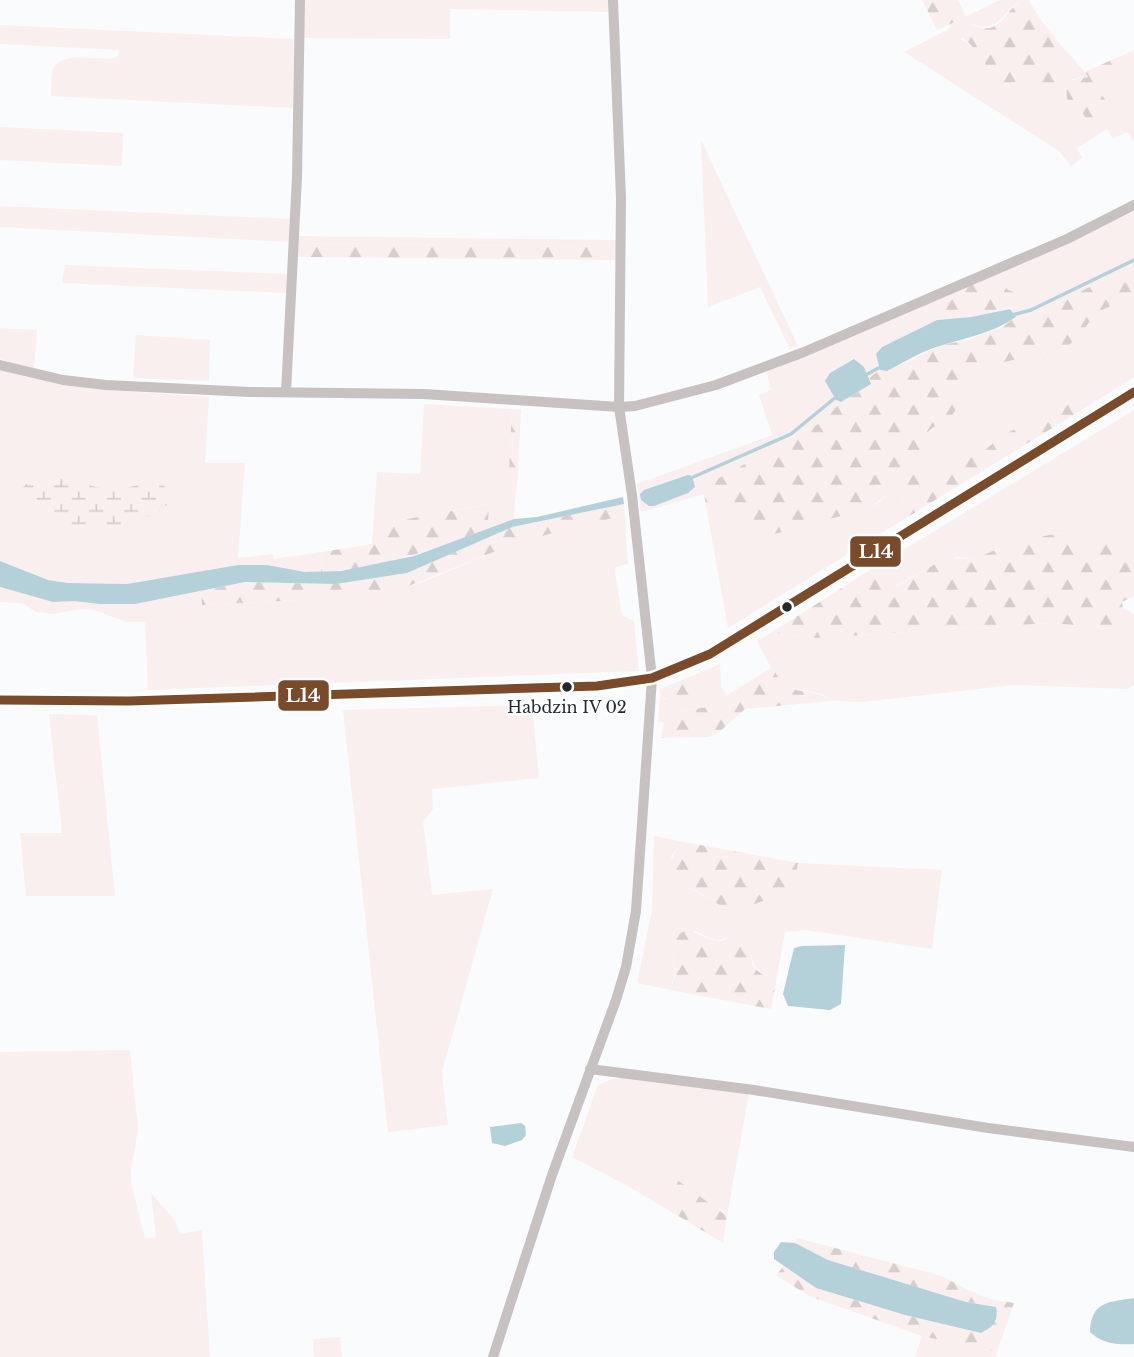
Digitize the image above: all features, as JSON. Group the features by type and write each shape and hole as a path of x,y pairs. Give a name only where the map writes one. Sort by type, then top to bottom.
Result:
{"street":[{"path":"286,392 297,177 300,0"},
{"path":"493,1357 615,1000 632,940 636,911 652,678 632,495 619,407 621,198 613,0"},
{"path":"0,365 63,380 106,385 424,394 635,406 716,385 804,352 1067,239 1134,205"},
{"path":"0,700 129,701 372,694 597,686 652,678 710,654 1134,392"},
{"path":"590,1069 754,1090 988,1128 1134,1147"}],"green space":[{"path":"303,0 609,0 609,12 450,9 450,39 302,38"},
{"path":"922,0 958,0 966,17 937,30"},
{"path":"1000,0 1022,0 995,24 972,24 961,39 971,45 999,82 1004,84 1029,79 1045,90 1055,84 1047,60 1061,45 1089,77 1073,79 1066,85 1067,99 1080,107 1089,126 1095,85 1134,67 1134,142 1127,132 1113,139 1107,129 1077,148 1082,158 1071,166 1059,151 904,52 949,29 951,24"},
{"path":"1022,0 1029,0 1061,45 1047,60 1055,84 1045,90 1029,79 1004,84 999,82 971,45 958,34 960,26 964,25 993,27"},
{"path":"0,25 294,39 293,108 51,96 52,73 62,60 117,57 120,50 0,44"},
{"path":"1134,50 1134,67 1095,85 1115,114 1094,128 1089,126 1080,107 1067,99 1066,84 1068,81 1088,77 1085,72"},
{"path":"0,127 123,133 122,166 0,160"},
{"path":"701,142 798,346 790,349 760,287 708,307"},
{"path":"0,206 291,219 290,242 0,227"},
{"path":"1134,211 1134,268 1033,315 1016,317 1010,309 1021,305 1017,293 1008,290 996,274 1056,249"},
{"path":"297,236 616,240 616,247 296,243"},
{"path":"296,243 616,247 615,260 295,257"},
{"path":"65,265 287,274 286,293 62,283"},
{"path":"1134,268 1134,300 1100,312 1070,344 1046,353 996,365 973,376 966,384 953,414 925,436 923,465 928,472 937,474 965,459 979,455 1003,435 1064,404 1081,402 1088,406 898,523 903,498 897,491 867,509 765,535 745,528 725,507 706,506 704,494 710,483 822,422 841,402 871,384 869,378 880,370 887,371 942,345 968,340 1002,327 1016,317 1033,315"},
{"path":"996,274 1008,290 1017,293 1022,305 971,317 937,320 930,311 928,302"},
{"path":"1134,300 1134,377 1088,406 1081,402 1064,404 1003,435 979,455 965,459 937,474 928,472 922,465 927,433 953,414 966,384 973,376 996,365 1046,353 1070,344 1100,312"},
{"path":"928,302 937,320 882,347 878,366 880,370 869,378 871,384 841,402 822,422 710,483 704,494 641,512 637,484 772,435 759,395 771,390 766,371"},
{"path":"0,328 37,330 34,370 0,359"},
{"path":"136,335 210,340 209,381 133,378"},
{"path":"0,369 109,390 209,397 205,463 245,463 238,558 273,554 274,559 322,552 321,572 267,565 238,565 127,584 68,583 48,580 0,561"},
{"path":"424,404 512,409 509,471 518,472 514,513 488,522 488,504 391,522 373,530 377,472 420,474"},
{"path":"512,409 521,410 518,472 509,471"},
{"path":"1134,410 1134,541 1105,544 1061,533 1016,541 974,559 956,557 892,588 882,586 870,570"},
{"path":"63,478 113,490 159,483 170,495 167,505 155,514 121,528 69,528 32,508 21,500 19,493 34,480"},
{"path":"897,491 903,498 898,523 728,628 706,506 722,506 734,514 800,526 867,509 890,492"},
{"path":"489,504 488,522 514,513 514,519 395,560 321,572 322,552 372,544 373,530 391,522"},
{"path":"624,504 625,515 552,533 496,551 396,591 202,605 201,591 245,582 336,584 407,573 512,527"},
{"path":"625,515 628,564 616,567 615,572 622,615 634,621 639,671 148,690 145,622 126,622 94,610 80,609 54,614 36,612 22,603 0,602 0,587 53,602 99,604 135,604 201,591 202,605 298,600 335,594 376,594 420,583 496,551 552,533"},
{"path":"1061,533 1105,544 1134,541 1134,596 1122,602 1123,608 1134,614 1134,631 1052,623 816,638 787,636 774,631 870,570 882,586 892,588 946,558 974,559 1016,541"},
{"path":"1052,623 1134,631 1134,685 1127,689 1013,685 863,702 832,701 822,694 786,687 777,679 757,641 774,631 787,636 816,638"},
{"path":"720,664 721,687 727,695 722,700 712,706 678,712 665,717 664,722 658,722 660,696 665,699 695,684 694,675"},
{"path":"773,667 784,684 832,701 745,709 718,733 709,737 661,738 665,717 670,713 714,706"},
{"path":"694,675 695,688 690,695 677,699 660,696 660,689"},
{"path":"532,705 539,778 432,789 433,809 423,822 432,895 493,889 442,1072 448,1125 388,1132 343,710"},
{"path":"49,714 97,715 115,896 26,896 20,833 62,833"},
{"path":"654,836 684,842 671,856 680,884 719,904 732,907 749,905 793,888 798,863 942,870 932,949 806,930 785,932 776,981 760,972 751,955 726,938 717,941 695,931 673,954 675,969 671,990 637,983 652,910"},
{"path":"684,842 798,863 793,888 746,906 722,906 680,884 671,874 673,857"},
{"path":"686,930 715,941 736,939 745,944 755,968 776,981 771,1009 671,990 675,971 673,941"},
{"path":"130,1050 138,1129 131,1183 145,1239 156,1237 151,1193 175,1221 180,1234 202,1230 210,1357 0,1357 0,1052"},
{"path":"625,1078 749,1093 727,1216 722,1210 665,1192 675,1201 675,1214 572,1157 598,1085 612,1079"},
{"path":"670,1179 676,1179 727,1216 723,1243 675,1214 675,1201 665,1192 665,1184"},
{"path":"797,1238 942,1276 990,1299 1014,1303 997,1352 922,1336 809,1296 776,1275 784,1266 816,1288 905,1315 981,1333 989,1329 996,1307 966,1302 828,1260 795,1243"},
{"path":"922,1336 997,1352 996,1357 915,1357"},
{"path":"340,1337 342,1357 314,1357 313,1339"}],"water":[{"path":"1010,309 1016,317 999,327 928,350 887,371 880,370 876,354 882,347 937,320"},
{"path":"854,359 864,367 871,384 841,402 836,400 825,381 830,373"},
{"path":"692,476 695,487 688,493 654,506 641,500 640,494 644,490"},
{"path":"623,497 624,504 512,527 407,573 336,584 245,582 135,604 53,602 0,587 0,561 48,580 68,583 127,584 238,565 267,565 305,572 341,571 414,556 514,519 537,517"},
{"path":"845,945 841,1004 830,1010 788,1006 783,994 794,948"},
{"path":"521,1123 525,1126 526,1135 522,1140 505,1146 492,1143 490,1127"},
{"path":"781,1242 795,1243 828,1260 966,1302 996,1307 996,1320 981,1333 905,1315 816,1288 774,1259 774,1252"},
{"path":"1134,1298 1134,1344 1110,1343 1090,1332 1094,1314 1103,1305"}],"waterway":[{"path":"1012,315 1031,310 1134,260"},
{"path":"864,376 882,366"},
{"path":"691,478 791,434 836,397"}],"transit line":[{"name":"L14","path":"0,700 129,701 597,686 652,678 710,654 1134,392"}],"place":[{"name":"Habdzin IV 02","path":"567,687"}]}
